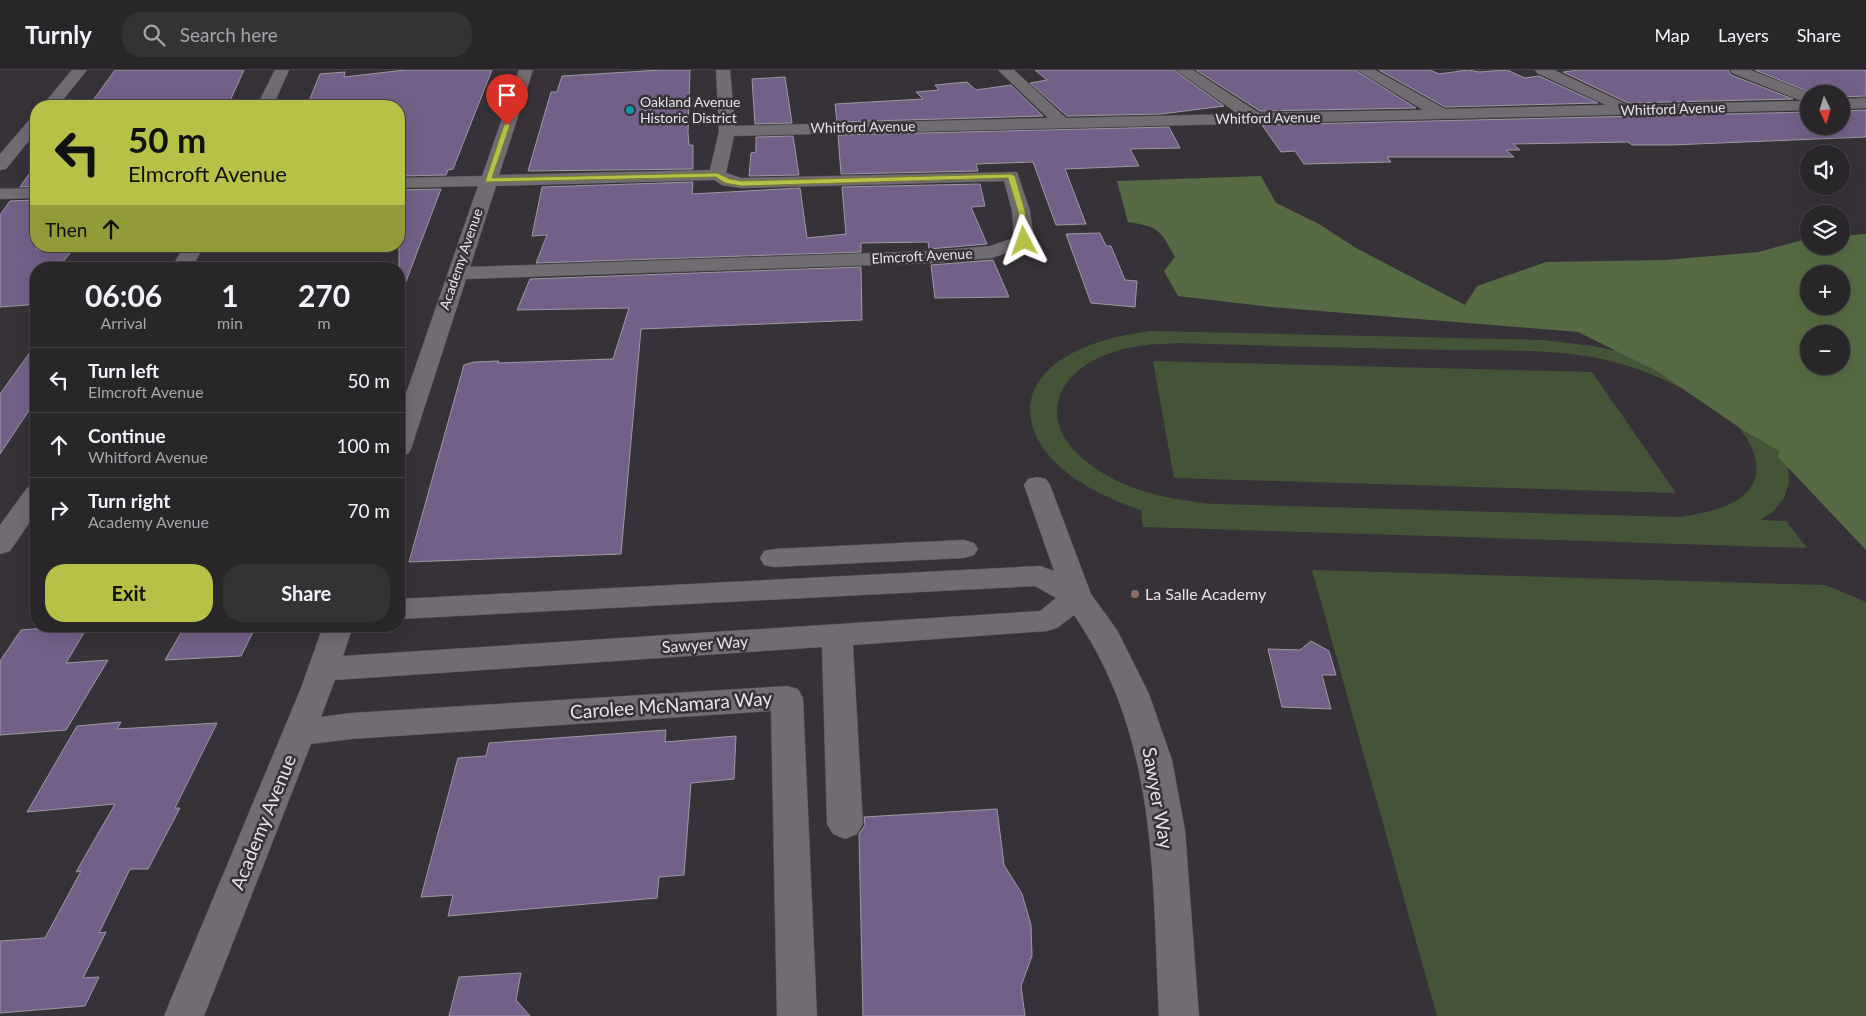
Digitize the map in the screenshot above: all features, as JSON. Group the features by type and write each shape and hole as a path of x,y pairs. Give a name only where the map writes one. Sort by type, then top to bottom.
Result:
{"street":[{"path":"55,100 80,70"},
{"path":"268,100 282,70"},
{"name":"Academy Avenue","path":"405,431 526,70"},
{"path":"405,183 717,175 726,131 723,70"},
{"path":"1006,70 1062,123"},
{"path":"1183,70 1255,118"},
{"path":"1364,70 1442,114"},
{"path":"1542,70 1628,110"},
{"path":"1736,70 1800,95"},
{"path":"1850,104 1866,103"},
{"name":"Whitford Avenue","path":"726,131 1800,105"},
{"path":"0,165 30,129"},
{"name":"Elmcroft Avenue","path":"457,273 933,257 992,252 1024,241 1021,211 1011,176 741,183 728,181 717,175"},
{"path":"0,194 30,193"},
{"path":"1038,485 1077,597"},
{"path":"0,507 30,502"},
{"path":"0,545 30,506"},
{"path":"774,558 964,549"},
{"name":"Sawyer Way","path":"405,609 1040,576 1077,597 1106,638 1133,694 1155,760 1167,830 1179,1016"},
{"name":"Sawyer Way","path":"324,669 1047,621 1077,597"},
{"name":"Academy Avenue","path":"184,1016 299,733 336,632"},
{"path":"837,635 845,824"},
{"name":"Carolee McNamara Way","path":"299,733 351,726 787,698 797,1016"}],"green space":[{"path":"1261,176 1276,203 1319,224 1356,248 1465,305 1477,286 1546,262 1665,260 1759,252 1800,241 1800,255 1850,255 1850,235 1866,234 1866,550 1778,457 1779,451 1743,430 1657,371 1578,332 1271,307 1178,296 1164,271 1175,257 1162,235 1153,228 1128,222 1117,181"},
{"path":"1151,331 1543,340 1593,346 1622,352 1768,431 1788,466 1789,483 1784,498 1773,512 1760,520 1786,521 1807,548 1143,527 1141,510 1093,490 1059,465 1037,438 1030,411 1037,384 1060,361 1097,343","holes":["1180,343 1531,351 1573,354 1614,362 1630,366 1674,384 1702,400 1732,421 1746,437 1753,451 1756,468 1754,481 1747,492 1736,501 1723,507 1680,517 1215,504 1164,497 1131,487 1101,472 1087,462 1072,448 1062,433 1057,418 1058,403 1063,389 1073,376 1087,364 1105,355 1132,347"]},
{"path":"1153,361 1592,372 1676,493 1174,478"},
{"path":"1312,570 1825,585 1866,602 1866,1016 1437,1016"}],"building":[{"path":"115,70 244,70 230,100 93,100"},
{"path":"405,70 492,70 453,169 448,170 446,175 405,176 405,100 309,100 320,74 345,72 344,77"},
{"path":"690,70 688,132 689,145 693,145 693,169 528,171 551,92 557,92 562,76"},
{"path":"1035,70 1174,70 1224,106 1161,114 1067,116 1030,83 1047,80"},
{"path":"1196,70 1355,70 1416,108 1260,111"},
{"path":"1379,70 1430,70 1439,74 1468,70 1479,72 1507,70 1525,78 1539,76 1598,103 1445,107"},
{"path":"1579,70 1728,70 1731,75 1793,99 1628,103 1563,72"},
{"path":"1755,70 1866,70 1866,96 1850,97 1850,85 1800,85 1800,88"},
{"path":"785,77 792,123 755,124 752,79"},
{"path":"967,82 976,90 1011,85 1043,116 837,122 835,104 923,99 916,92 939,90 935,85"},
{"path":"1866,110 1866,137 1671,145 1632,145 1628,142 1513,144 1520,150 1506,150 1514,157 1387,157 1391,162 1304,164 1295,151 1281,152 1262,125 1800,112 1800,135 1850,135 1850,111"},
{"path":"1169,127 1180,148 1130,149 1139,166 1065,169 1086,224 1056,225 1033,162 976,164 978,171 841,174 838,135"},
{"path":"793,136 799,175 749,176 751,153 756,152 756,137"},
{"path":"30,173 30,186 20,187"},
{"path":"693,182 692,194 800,188 807,238 846,234 842,187 980,184 985,206 971,207 987,244 929,249 928,242 861,243 861,252 536,263 547,235 532,236 542,187"},
{"path":"441,189 405,284 405,262 399,262 399,252 405,252 405,190"},
{"path":"30,200 30,252 71,252 63,262 30,262 30,302 28,305 0,307 0,215 10,201"},
{"path":"1100,233 1106,246 1111,246 1125,280 1137,281 1135,307 1091,303 1066,234"},
{"path":"993,260 1009,297 935,298 931,265"},
{"path":"861,267 862,320 641,329 621,554 409,562 464,365 474,362 499,361 498,363 613,359 629,308 517,310 530,279"},
{"path":"30,352 30,409 0,454 0,394"},
{"path":"30,629 30,632 84,632 66,663 108,660 66,730 0,735 0,661 21,630"},
{"path":"181,632 253,632 241,656 165,660"},
{"path":"1311,641 1329,651 1336,675 1322,675 1331,709 1282,707 1268,649 1300,650"},
{"path":"121,722 117,729 217,723 175,808 180,808 148,869 130,869 99,933 106,932 83,978 99,977 85,1006 0,1013 0,941 45,938 81,871 76,872 115,804 27,812 77,726"},
{"path":"666,730 665,742 736,736 734,779 691,783 684,875 659,877 657,898 448,916 453,895 421,897 458,758 486,756 489,743"},
{"path":"997,809 1004,865 1022,894 1031,925 1032,956 1021,986 1025,1016 863,1016 859,834 865,825 864,817"},
{"path":"521,973 516,1000 530,1016 449,1016 459,977"}],"place":[{"name":"Oakland Avenue Historic District","path":"630,110"},
{"name":"La Salle Academy","path":"1135,594"}],"route":[{"path":"507,125 488,180 717,175 728,181 741,183 1011,176 1021,211 1024,241"}]}
